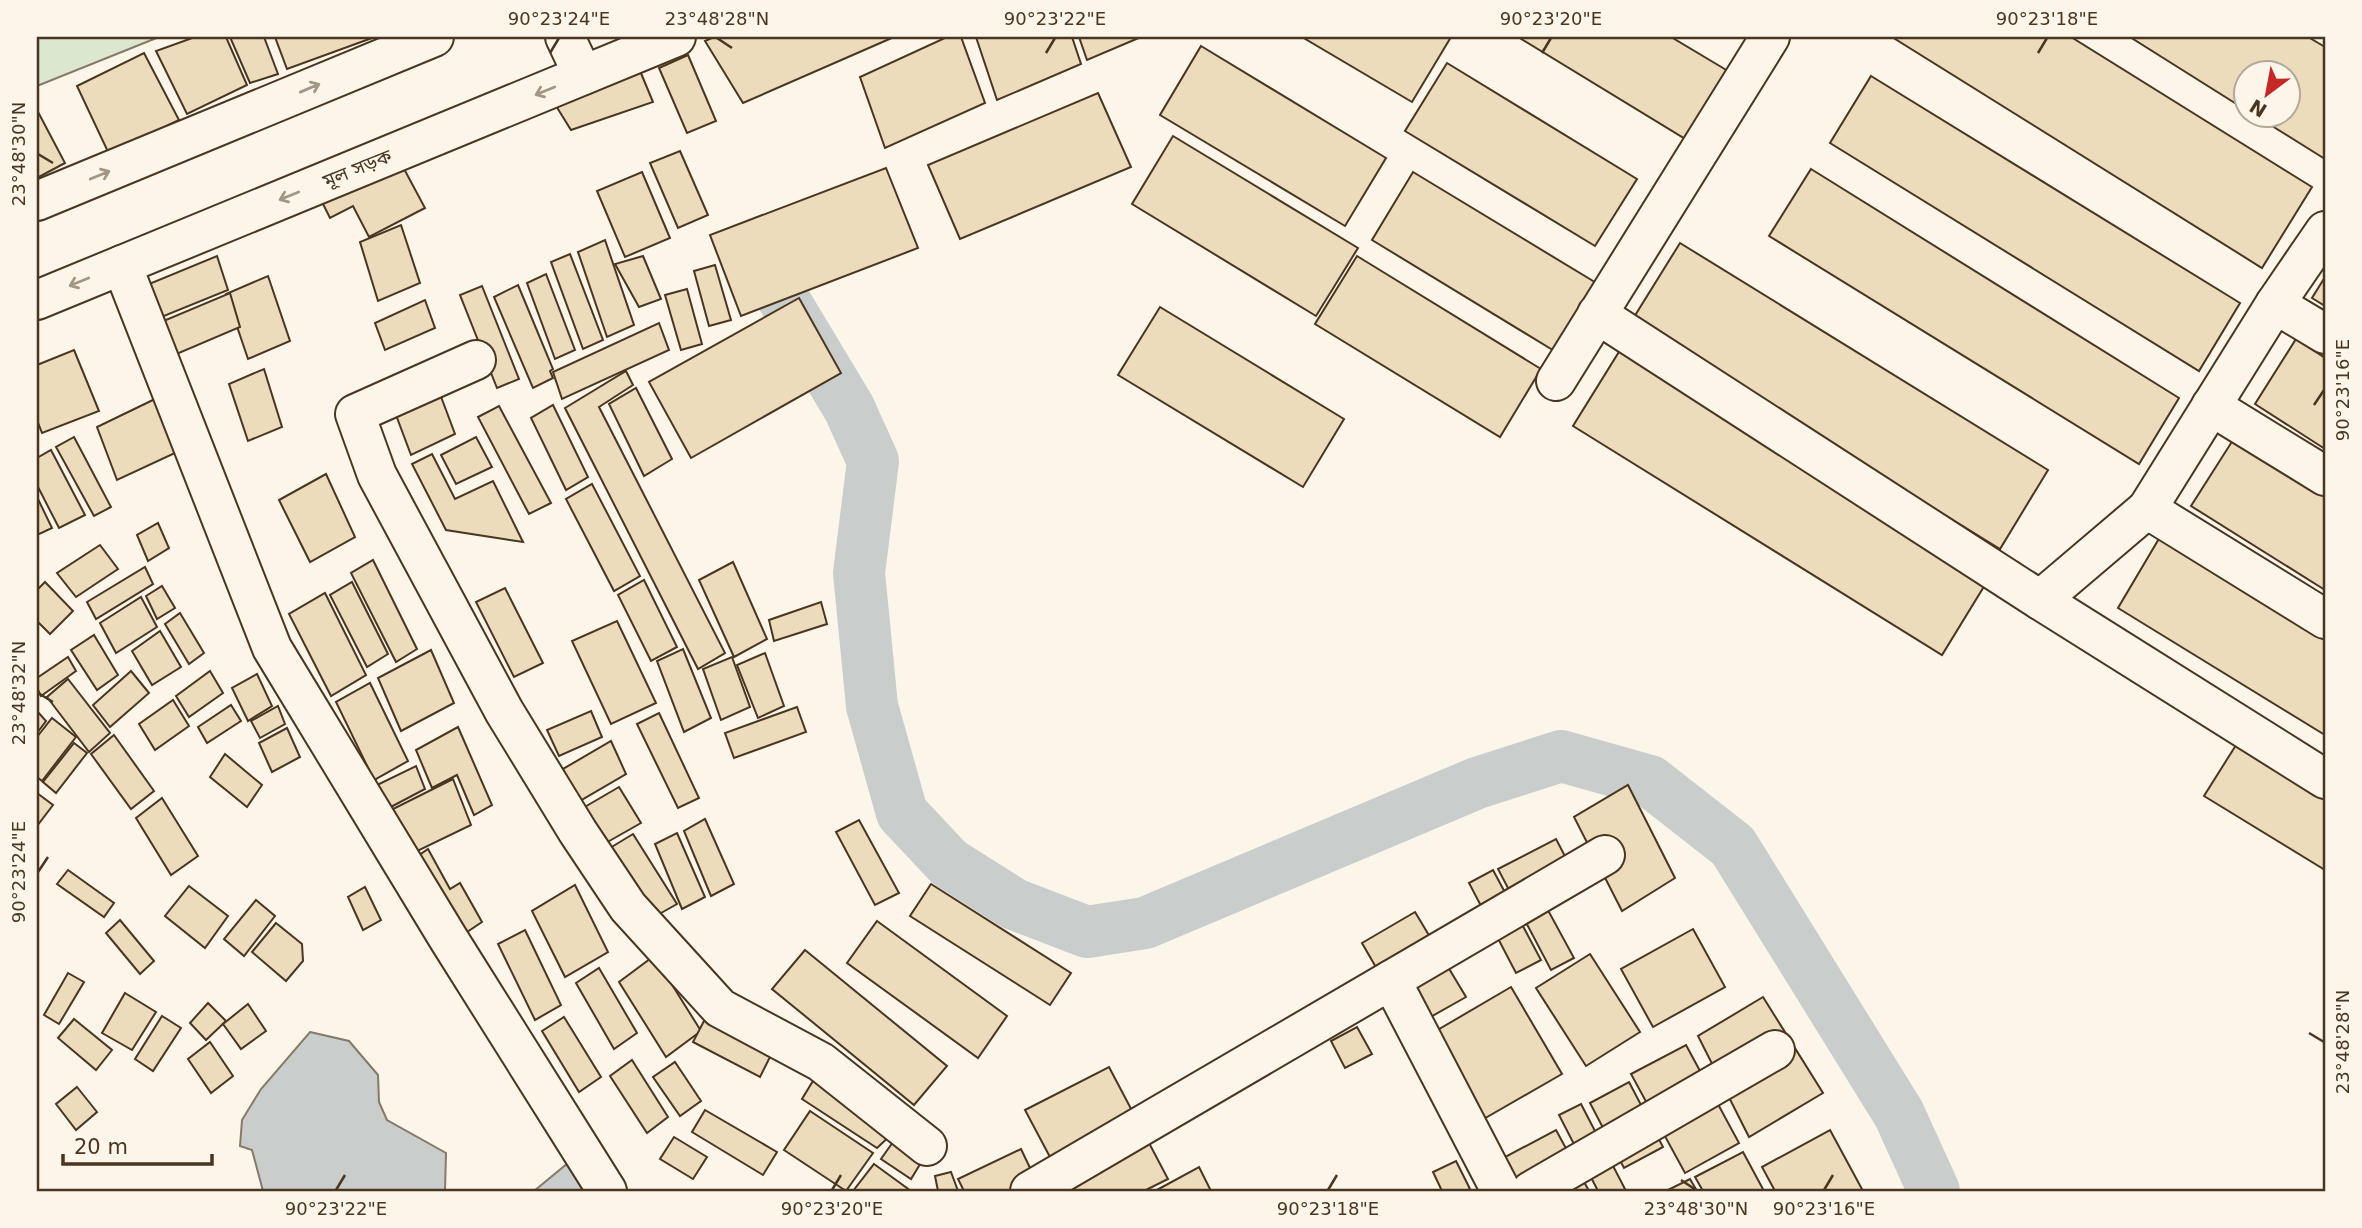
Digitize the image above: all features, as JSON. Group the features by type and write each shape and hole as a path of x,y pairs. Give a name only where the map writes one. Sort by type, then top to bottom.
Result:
{"street":[{"path":"37,201 434,37"},
{"path":"565,37 583,75"},
{"name":"মূল সড়ক","path":"37,300 676,37"},
{"path":"1556,381 1770,37"},
{"path":"2040,600 2147,509 2275,304 2325,231"},
{"path":"122,265 272,648 448,938 607,1191"},
{"path":"2275,304 2325,334"},
{"path":"1597,314 2040,600 2325,779"},
{"path":"476,360 355,414 377,475 504,711 578,832 628,907 720,1008 821,1062 927,1146"},
{"path":"2210,406 2325,476"},
{"path":"2147,509 2325,619"},
{"path":"1030,1191 1605,855"},
{"path":"1391,980 1501,1191"},
{"path":"1531,1191 1775,1050"}],"green space":[{"path":"37,37 159,37 37,86"}],"shaded area":[{"path":"310,1032 349,1041 378,1075 379,1102 387,1120 446,1153 445,1191 263,1191 252,1150 240,1146 242,1120 261,1089"},
{"path":"568,1163 590,1191 534,1191"}],"building":[{"path":"195,37 226,37 247,85 187,114 156,51"},
{"path":"230,37 264,37 278,74 250,83"},
{"path":"275,37 372,37 372,38 287,69"},
{"path":"714,37 894,37 743,103 705,41"},
{"path":"947,37 961,37 985,103 885,148 860,77"},
{"path":"976,37 1072,37 1081,64 997,100"},
{"path":"1079,37 1141,37 1087,60"},
{"path":"1302,37 1451,37 1412,102"},
{"path":"1518,37 1671,37 1733,74 1692,143"},
{"path":"1892,37 2071,37 2312,187 2262,268"},
{"path":"2130,37 2308,37 2325,47 2325,159 2278,130 2302,130 2302,60 2232,60 2232,101"},
{"path":"1201,46 1386,158 1345,226 1160,115"},
{"path":"144,53 179,120 109,154 77,86"},
{"path":"688,55 716,121 687,133 659,68"},
{"path":"1447,63 1637,179 1595,246 1405,131"},
{"path":"638,66 653,102 571,130 553,101"},
{"path":"1871,76 2240,303 2199,371 1830,143"},
{"path":"1098,93 1131,167 960,239 928,165"},
{"path":"37,110 65,163 37,178"},
{"path":"1173,136 1358,248 1316,316 1132,204"},
{"path":"680,151 708,215 678,228 650,163"},
{"path":"395,152 425,208 369,237 353,206 330,218 318,194"},
{"path":"886,168 918,248 741,316 710,235"},
{"path":"1811,169 2179,398 2139,464 1769,236"},
{"path":"642,172 670,238 625,257 597,191"},
{"path":"1413,172 1598,284 1556,352 1372,240"},
{"path":"401,225 420,283 378,301 360,242"},
{"path":"605,240 634,325 607,337 578,252"},
{"path":"1680,243 2048,470 2000,549 1631,322"},
{"path":"570,254 603,340 583,349 551,262"},
{"path":"217,256 228,290 159,318 149,284"},
{"path":"643,256 661,299 639,307 615,264"},
{"path":"1357,256 1541,369 1500,437 1315,324"},
{"path":"715,265 731,320 709,326 694,271"},
{"path":"546,274 575,350 555,359 527,283"},
{"path":"268,276 290,341 248,359 226,294"},
{"path":"2325,277 2325,306 2312,298"},
{"path":"518,285 553,369 550,371 553,378 533,388 494,297"},
{"path":"482,286 519,379 497,388 460,295"},
{"path":"687,289 702,344 681,350 665,295"},
{"path":"230,293 240,327 172,356 161,322"},
{"path":"799,298 841,373 691,458 649,382"},
{"path":"425,300 435,328 385,350 375,323"},
{"path":"1160,307 1344,419 1303,487 1118,375"},
{"path":"659,323 669,350 562,399 553,372"},
{"path":"2296,339 2325,358 2325,449 2255,404"},
{"path":"1622,347 1991,575 1942,655 1573,426"},
{"path":"74,350 99,411 42,433 37,420 37,365"},
{"path":"264,369 282,427 248,441 229,384"},
{"path":"626,371 633,385 599,407 725,653 698,669 565,408"},
{"path":"636,388 672,459 644,476 609,404"},
{"path":"440,394 455,434 411,455 396,415"},
{"path":"155,399 175,453 117,480 97,427"},
{"path":"553,405 588,477 566,490 531,418"},
{"path":"499,406 551,503 529,514 478,417"},
{"path":"74,437 111,507 94,516 56,447"},
{"path":"476,437 492,467 456,484 441,455"},
{"path":"2233,440 2325,497 2325,590 2191,506"},
{"path":"51,450 85,515 59,528 37,485 37,458"},
{"path":"432,454 455,499 493,481 523,542 446,530 412,464"},
{"path":"326,474 355,537 310,562 279,500"},
{"path":"592,484 640,576 614,591 566,499"},
{"path":"37,497 52,528 37,535"},
{"path":"158,523 169,548 148,561 137,535"},
{"path":"2160,537 2325,638 2325,735 2118,608"},
{"path":"100,545 118,569 76,597 57,573"},
{"path":"373,560 417,649 396,662 351,573"},
{"path":"733,562 767,639 734,657 699,580"},
{"path":"145,567 153,584 96,619 87,602"},
{"path":"644,580 677,647 651,661 618,595"},
{"path":"45,582 73,611 50,634 37,621 37,590"},
{"path":"352,582 388,654 367,667 330,595"},
{"path":"162,586 175,608 157,619 146,596"},
{"path":"505,588 543,663 514,677 476,602"},
{"path":"325,593 366,675 331,696 289,614"},
{"path":"141,597 157,627 116,653 100,623"},
{"path":"821,602 827,624 774,641 769,620"},
{"path":"180,613 204,653 189,664 165,624"},
{"path":"617,621 656,703 611,724 572,641"},
{"path":"160,631 181,667 152,685 132,651"},
{"path":"94,635 118,675 97,690 71,650"},
{"path":"683,649 711,718 684,732 657,661"},
{"path":"431,650 454,703 401,731 378,678"},
{"path":"765,653 784,706 758,718 737,665"},
{"path":"68,657 76,671 41,696 37,688 37,678"},
{"path":"732,657 750,707 721,720 703,669"},
{"path":"131,671 149,693 110,727 93,705"},
{"path":"210,671 223,693 189,717 176,696"},
{"path":"257,674 272,706 248,721 232,688"},
{"path":"68,679 110,733 89,752 47,697"},
{"path":"370,683 408,761 374,780 336,702"},
{"path":"173,700 189,726 155,750 139,724"},
{"path":"231,705 241,721 207,743 198,727"},
{"path":"278,706 285,724 260,738 251,721"},
{"path":"797,707 806,732 734,758 725,733"},
{"path":"37,711 46,721 37,733"},
{"path":"591,711 602,737 559,756 547,730"},
{"path":"659,713 699,798 678,808 637,724"},
{"path":"52,718 76,737 42,781 37,777 37,737"},
{"path":"2248,726 2325,773 2325,870 2204,796"},
{"path":"458,727 492,805 474,815 457,775 432,788 416,750"},
{"path":"287,728 300,757 272,772 259,743"},
{"path":"114,735 154,791 131,809 91,754"},
{"path":"611,741 626,774 578,802 563,769"},
{"path":"74,743 87,753 56,793 43,782"},
{"path":"225,754 262,785 247,807 210,777"},
{"path":"416,766 425,789 387,809 377,785"},
{"path":"453,779 471,825 407,856 389,811"},
{"path":"1628,785 1675,878 1622,911 1574,817"},
{"path":"619,787 641,823 604,844 583,808"},
{"path":"37,793 53,805 37,826"},
{"path":"162,798 198,856 171,875 136,818"},
{"path":"705,819 734,884 711,896 684,831"},
{"path":"859,820 899,893 875,905 836,832"},
{"path":"677,833 705,897 682,909 655,844"},
{"path":"633,834 677,904 654,917 610,848"},
{"path":"1556,839 1567,860 1531,879 1574,958 1551,970 1498,869"},
{"path":"428,849 450,889 460,883 482,922 458,938 415,858"},
{"path":"68,870 114,903 104,917 57,884"},
{"path":"1493,870 1541,960 1516,973 1469,883"},
{"path":"931,884 1071,973 1050,1005 910,916"},
{"path":"575,885 608,952 565,977 532,911"},
{"path":"189,886 228,916 205,948 165,916"},
{"path":"365,887 381,920 363,930 348,897"},
{"path":"256,900 275,916 244,956 224,939"},
{"path":"1415,912 1466,997 1411,1028 1362,943"},
{"path":"120,920 154,961 140,974 106,933"},
{"path":"877,921 1007,1016 978,1058 847,963"},
{"path":"276,923 302,944 303,961 286,981 252,952"},
{"path":"1693,929 1725,987 1653,1027 1621,969"},
{"path":"525,930 561,1005 535,1020 498,944"},
{"path":"805,950 947,1066 914,1105 772,989"},
{"path":"1590,954 1640,1032 1586,1066 1536,988"},
{"path":"654,956 701,1031 666,1057 619,982"},
{"path":"599,968 637,1033 614,1049 576,983"},
{"path":"68,973 84,982 59,1024 44,1015"},
{"path":"1511,987 1562,1074 1468,1128 1417,1042"},
{"path":"125,993 156,1012 132,1050 102,1033"},
{"path":"1763,997 1823,1093 1749,1137 1698,1036"},
{"path":"208,1003 226,1021 206,1040 190,1023"},
{"path":"248,1004 266,1031 241,1049 223,1024"},
{"path":"162,1016 181,1028 153,1071 135,1059"},
{"path":"564,1017 601,1077 579,1092 542,1031"},
{"path":"74,1019 112,1050 96,1070 58,1038"},
{"path":"705,1019 772,1053 760,1077 693,1042"},
{"path":"1357,1027 1372,1054 1345,1068 1331,1041"},
{"path":"210,1042 233,1076 211,1093 188,1059"},
{"path":"1686,1045 1739,1143 1685,1173 1631,1074"},
{"path":"632,1060 668,1117 647,1133 610,1076"},
{"path":"675,1062 701,1101 680,1116 653,1077"},
{"path":"1109,1067 1168,1179 1144,1191 1068,1191 1025,1110"},
{"path":"819,1071 894,1132 877,1148 802,1099"},
{"path":"1629,1082 1663,1147 1624,1168 1590,1103"},
{"path":"77,1087 97,1112 76,1130 56,1104"},
{"path":"1581,1104 1626,1191 1598,1191 1559,1115"},
{"path":"705,1110 777,1152 763,1175 692,1132"},
{"path":"810,1111 873,1153 846,1191 784,1150"},
{"path":"1556,1130 1589,1191 1491,1191 1479,1171"},
{"path":"1830,1130 1863,1191 1775,1191 1762,1167"},
{"path":"674,1137 707,1157 693,1179 660,1159"},
{"path":"893,1142 922,1161 911,1179 881,1159"},
{"path":"1021,1149 1041,1191 964,1191 958,1179"},
{"path":"1743,1152 1764,1191 1703,1191 1695,1177"},
{"path":"1456,1161 1470,1189 1442,1191 1433,1172"},
{"path":"874,1164 911,1191 853,1191"},
{"path":"1199,1167 1211,1191 1155,1191"},
{"path":"951,1172 958,1191 938,1191 935,1176"},
{"path":"1690,1179 1697,1191 1666,1191"}],"waterway":[{"path":"757,255 849,408 873,461 859,573 872,706 902,813 949,863 1014,904 1087,932 1145,923 1477,783 1561,756 1650,781 1733,846 1899,1114 1934,1191"}]}
